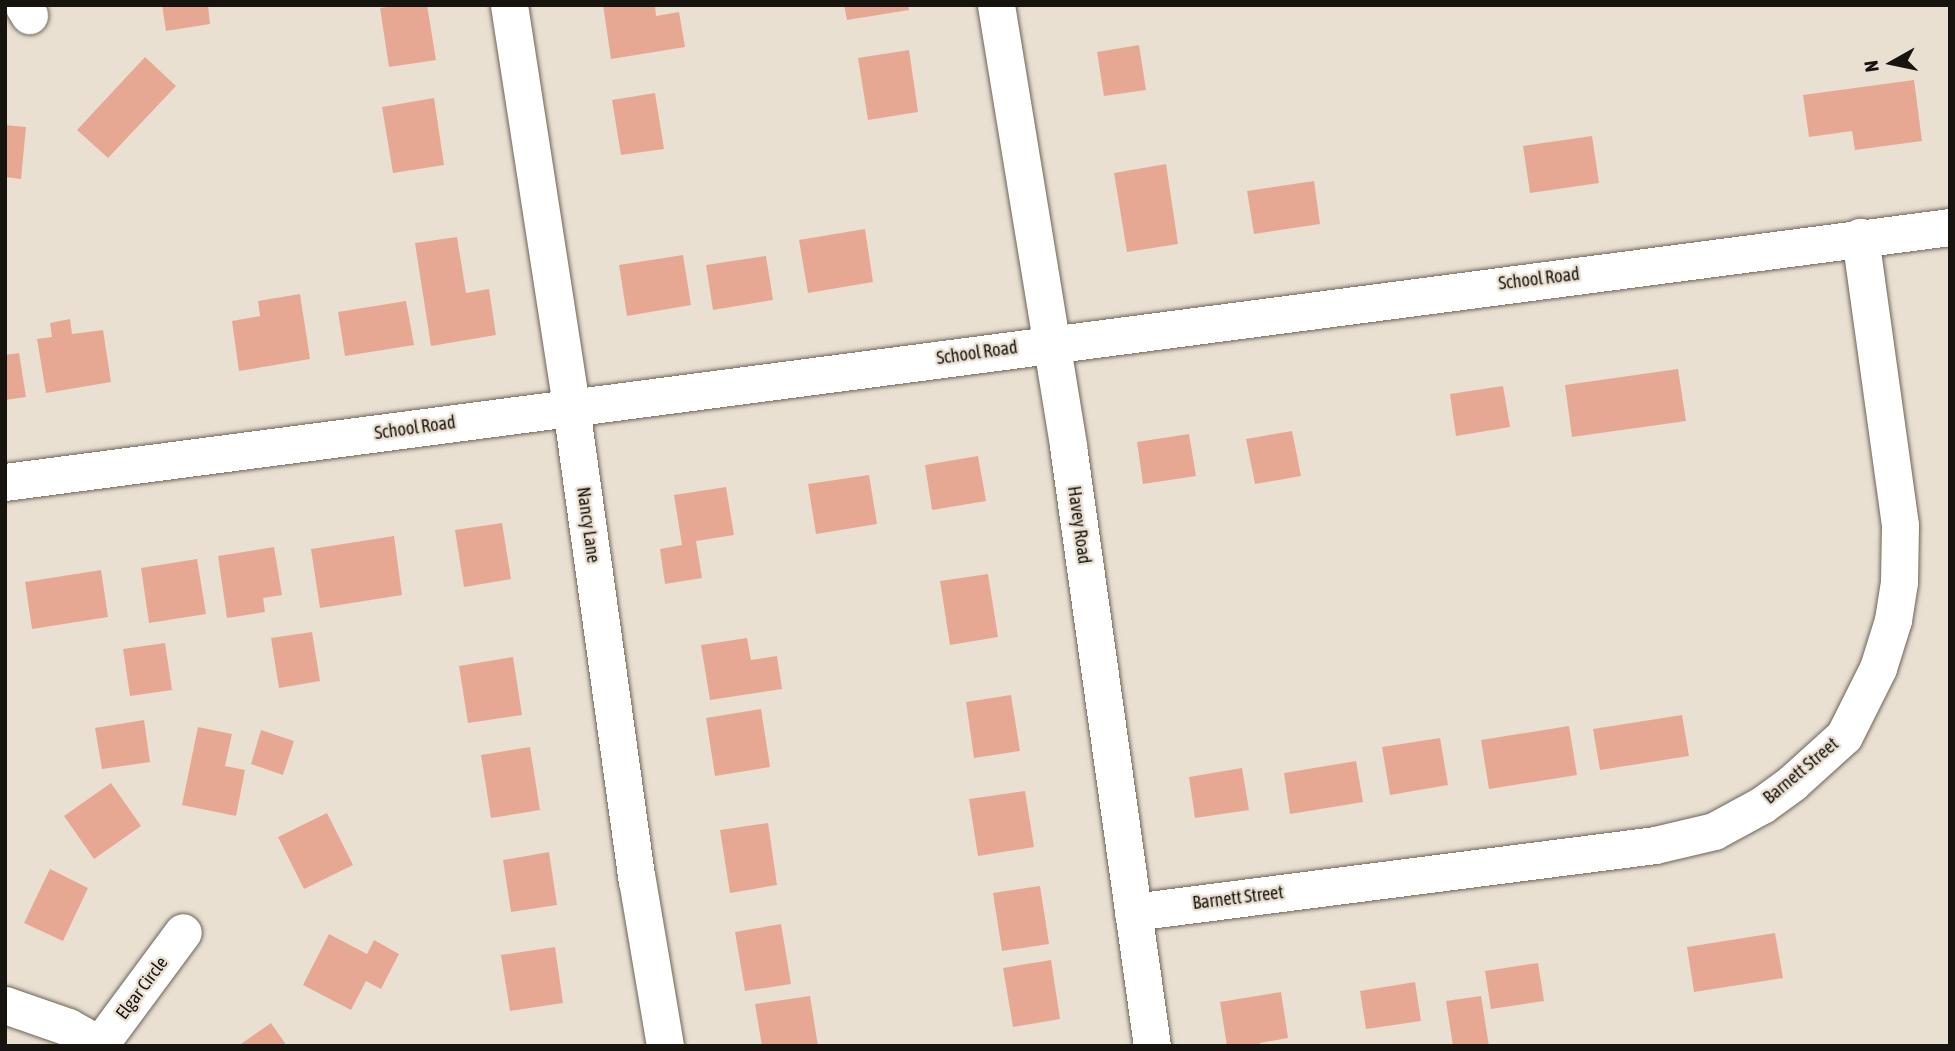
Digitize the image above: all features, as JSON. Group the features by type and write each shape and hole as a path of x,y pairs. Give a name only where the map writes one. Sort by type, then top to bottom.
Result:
{"street":[{"name":"Nancy Lane","path":"509,5 571,407 637,880 664,1046"},
{"name":"Havey Road","path":"996,5 1070,459 1152,1046"},
{"name":"School Road","path":"5,482 1049,343 1950,227"},
{"name":"Barnett Street","path":"1133,912 1678,840 1714,831 1762,805 1793,783 1844,736 1878,668 1893,620 1899,582 1900,525 1860,237"},
{"name":"Elgar Circle","path":"101,1045 183,932"},
{"path":"5,1005 68,1027 101,1045"}],"building":[{"path":"162,5 208,5 210,24 166,31"},
{"path":"427,5 436,60 389,67 380,8"},
{"path":"603,5 655,5 656,16 679,12 685,47 611,59"},
{"path":"844,5 908,5 909,10 847,20"},
{"path":"1139,45 1146,90 1104,96 1097,52"},
{"path":"909,50 918,112 868,120 858,58"},
{"path":"145,57 176,86 108,158 77,130"},
{"path":"1914,80 1922,141 1855,150 1852,131 1809,137 1803,95"},
{"path":"655,93 664,149 621,155 612,100"},
{"path":"434,98 444,165 393,173 382,107"},
{"path":"5,125 26,127 21,179 5,177"},
{"path":"1592,136 1599,183 1530,193 1523,146"},
{"path":"1166,164 1178,244 1127,252 1114,173"},
{"path":"1314,181 1320,224 1254,234 1247,191"},
{"path":"865,229 873,282 808,293 799,240"},
{"path":"457,237 466,293 489,289 496,335 431,346 415,243"},
{"path":"683,255 691,305 627,316 619,265"},
{"path":"766,256 773,300 713,310 706,265"},
{"path":"300,294 310,359 239,371 232,321 260,316 258,301"},
{"path":"406,301 414,345 345,356 338,312"},
{"path":"70,319 72,334 103,330 111,382 46,393 37,339 52,337 50,323"},
{"path":"19,353 26,397 5,400 5,355"},
{"path":"1678,369 1686,421 1572,437 1565,385"},
{"path":"1503,386 1510,427 1456,436 1450,394"},
{"path":"1292,431 1301,476 1255,484 1246,439"},
{"path":"1189,434 1196,476 1143,484 1137,442"},
{"path":"978,456 986,501 932,510 925,465"},
{"path":"869,475 877,524 816,534 808,484"},
{"path":"726,487 734,535 696,541 702,578 665,584 660,549 682,545 674,495"},
{"path":"502,523 511,579 464,587 455,530"},
{"path":"394,536 402,595 320,608 311,549"},
{"path":"274,547 282,595 263,598 265,612 227,618 218,556"},
{"path":"197,559 206,614 149,623 141,568"},
{"path":"101,570 108,617 32,629 25,582"},
{"path":"988,574 998,637 950,645 940,581"},
{"path":"312,632 320,681 279,688 271,638"},
{"path":"747,638 751,660 777,656 782,689 710,700 701,645"},
{"path":"165,643 172,690 130,696 123,649"},
{"path":"513,657 522,715 468,723 459,666"},
{"path":"1011,695 1020,751 974,758 966,702"},
{"path":"761,709 770,767 715,776 706,718"},
{"path":"1682,715 1689,756 1600,770 1593,729"},
{"path":"144,720 150,762 102,769 95,728"},
{"path":"1569,726 1577,775 1489,789 1481,740"},
{"path":"198,727 232,734 225,766 245,770 236,816 182,805"},
{"path":"261,730 294,741 283,775 251,764"},
{"path":"1440,738 1448,785 1390,795 1382,747"},
{"path":"530,747 540,810 491,818 481,755"},
{"path":"1356,761 1363,802 1290,814 1284,773"},
{"path":"1242,768 1249,810 1195,818 1189,777"},
{"path":"111,783 141,826 94,859 64,816"},
{"path":"1025,791 1034,847 978,856 969,799"},
{"path":"327,813 353,865 304,889 278,837"},
{"path":"768,823 777,885 730,893 720,830"},
{"path":"549,852 557,905 511,912 503,860"},
{"path":"50,869 88,888 63,941 24,923"},
{"path":"1040,886 1049,944 1002,951 993,893"},
{"path":"781,924 791,984 745,991 735,932"},
{"path":"1775,933 1783,978 1694,992 1687,947"},
{"path":"329,934 367,954 374,940 399,954 381,989 366,981 351,1010 303,985"},
{"path":"555,947 563,1003 510,1011 501,955"},
{"path":"1051,960 1060,1019 1013,1027 1003,968"},
{"path":"1538,963 1544,1001 1491,1009 1485,971"},
{"path":"1415,982 1421,1021 1366,1029 1360,991"},
{"path":"1281,992 1288,1038 1260,1043 1260,1046 1227,1046 1220,1002"},
{"path":"810,996 818,1046 762,1046 755,1004"},
{"path":"1481,996 1489,1046 1453,1046 1446,1001"},
{"path":"271,1023 287,1046 238,1046"}]}
